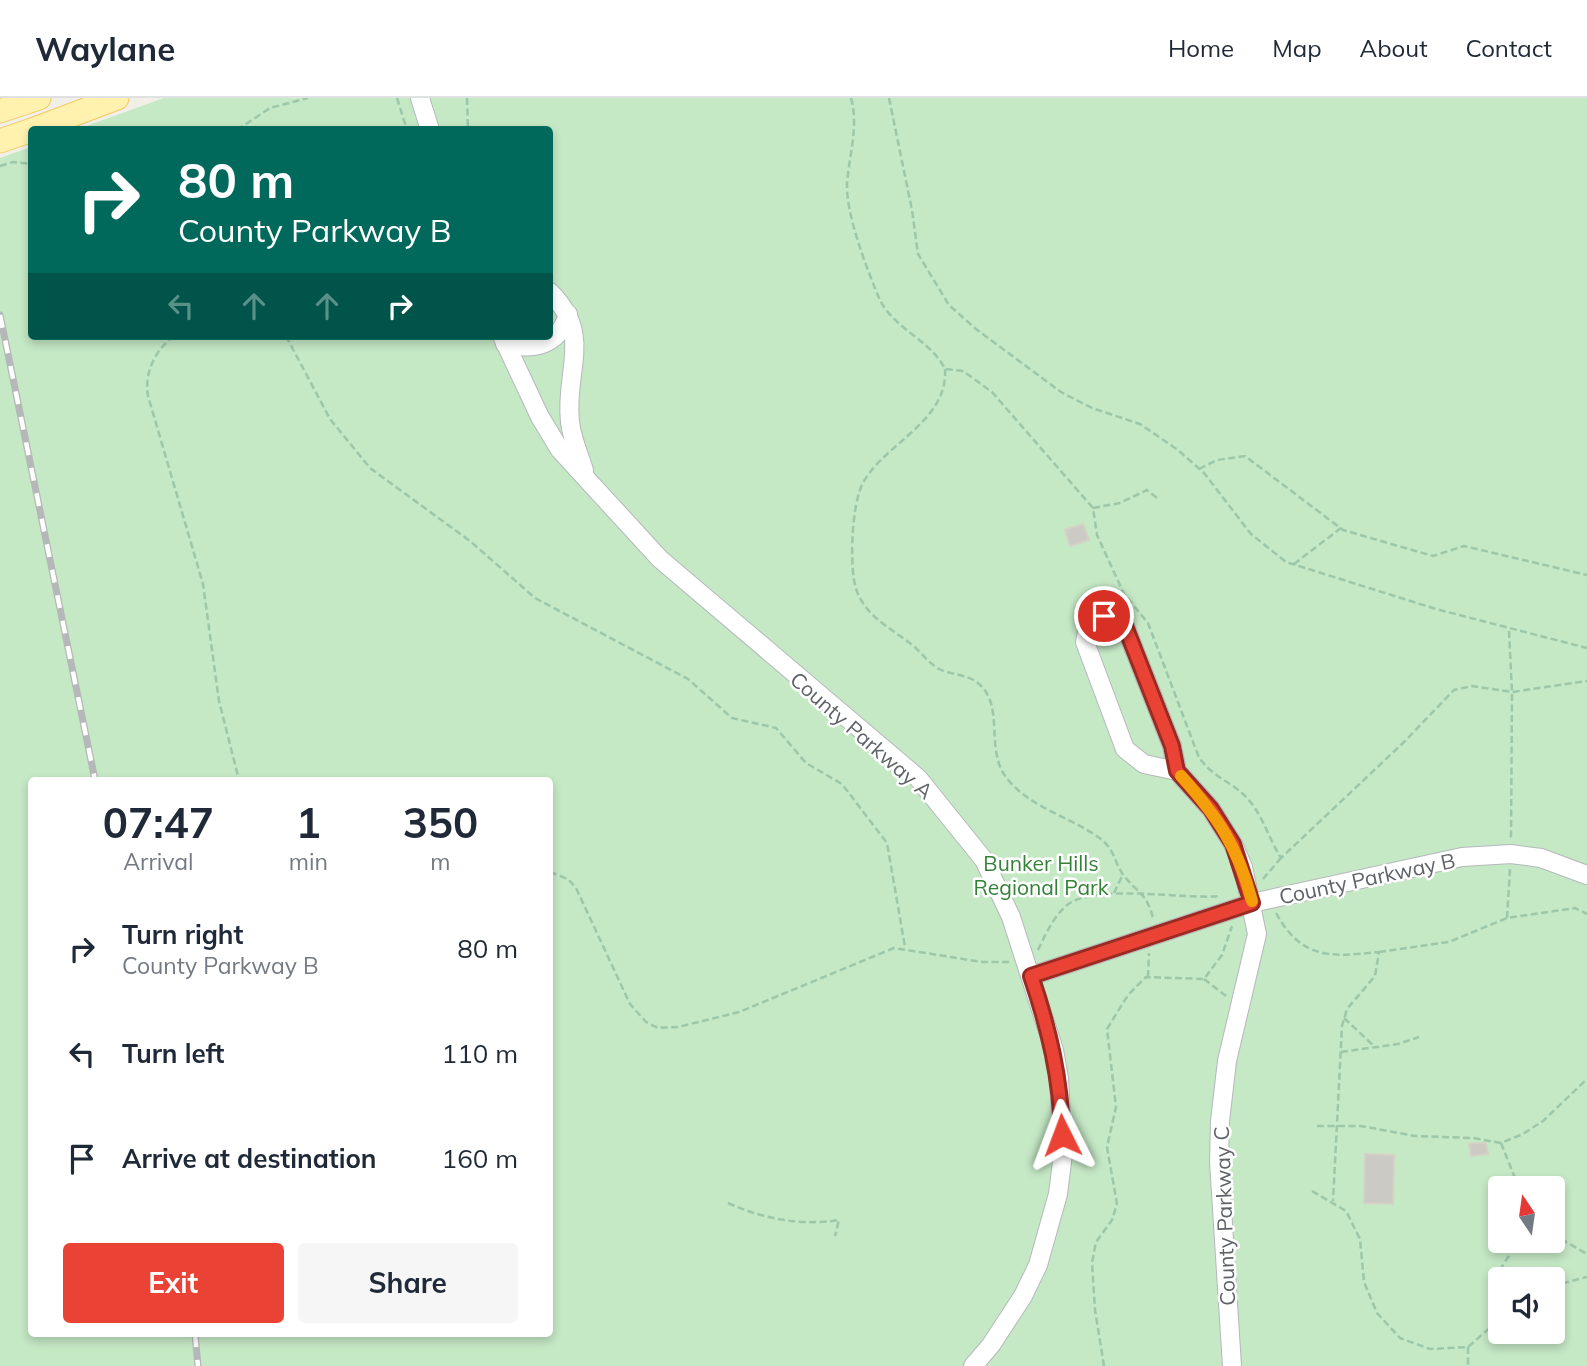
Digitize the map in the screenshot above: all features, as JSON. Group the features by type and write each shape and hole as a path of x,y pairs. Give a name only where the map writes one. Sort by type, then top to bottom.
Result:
{"main road":[{"path":"0,111 39,98"},
{"path":"43,126 117,98"},
{"path":"0,141 28,131"}],"street":[{"path":"420,98 429,126"},
{"name":"County Parkway A","path":"553,296 568,314 575,331 570,422 585,473"},
{"path":"553,339 558,335 568,314"},
{"path":"504,340 535,348 551,340"},
{"name":"County Parkway A","path":"504,340 540,417 561,450 585,473 621,518 660,559 918,778 984,860 1010,917 1046,1021 1059,1078 1063,1154 1058,1194 1038,1265 1023,1296 991,1345 973,1366"},
{"path":"1104,616 1118,617 1125,626 1172,746 1177,771 1144,764 1125,749 1085,642 1087,631 1094,620 1104,616"},
{"name":"County Parkway C","path":"1177,771 1211,809 1233,844 1252,903 1257,934 1238,1005 1223,1087 1219,1161 1232,1366"},
{"name":"County Parkway B","path":"1031,976 1252,903 1462,857 1511,854 1541,858 1587,875"}],"path":[{"path":"243,126 270,108 308,98"},
{"path":"397,98 406,126"},
{"path":"467,98 468,126"},
{"path":"851,98 855,119 848,197 877,290 886,309 930,346 945,369 943,391 933,408 862,485 852,552 856,592 868,611 941,669 981,686 992,706 993,741 1000,771 1022,794 1100,838 1118,860 1123,874 1144,894"},
{"path":"890,98 918,254 949,305 1061,392 1092,408 1140,424 1199,469 1251,534 1286,562 1508,630 1587,648"},
{"path":"0,166 13,162 28,164"},
{"path":"168,340 159,349 148,374 148,396 203,584 219,701 238,777"},
{"path":"288,340 330,419 370,468 470,541 536,598 688,678 732,718 776,728 806,763 842,784 887,843 905,947"},
{"path":"945,369 963,371 992,392 1094,508 1097,535 1124,594 1148,623 1198,755 1206,768 1235,785 1251,802 1281,858"},
{"path":"1199,469 1217,460 1245,456 1341,528 1392,546 1433,556 1464,546 1587,575"},
{"path":"1094,508 1119,503 1147,490 1157,498"},
{"path":"1293,564 1341,528"},
{"path":"1507,918 1511,854 1512,692 1508,630"},
{"path":"1266,876 1281,858 1403,743 1446,695 1472,686 1512,692 1587,681"},
{"path":"553,873 568,879 576,888 630,1004 646,1022 658,1028 678,1027 739,1012 883,950 905,947 968,960 1012,961"},
{"path":"1114,895 1123,874"},
{"path":"1037,950 1056,918 1070,903 1084,897 1144,894 1227,895"},
{"path":"1277,915 1295,939 1318,952 1340,956 1449,942 1507,918 1575,908 1587,914"},
{"path":"1204,979 1222,955 1232,926"},
{"path":"1333,1201 1344,1018 1346,1009 1375,976 1379,952"},
{"path":"1104,1366 1095,1310 1092,1263 1096,1242 1112,1220 1117,1204 1107,1147 1116,1107 1107,1029 1128,995 1146,977 1204,979 1238,1005"},
{"path":"1344,1018 1376,1048"},
{"path":"1340,1052 1376,1048 1419,1037"},
{"path":"1317,1126 1361,1126 1415,1136 1473,1138 1501,1143 1523,1134 1542,1121 1587,1079"},
{"path":"1501,1143 1513,1176"},
{"path":"1312,1191 1346,1211 1360,1238 1364,1282 1377,1313 1401,1338 1430,1349 1468,1347 1488,1330"},
{"path":"728,1203 759,1217 820,1223 839,1220 835,1236"},
{"path":"1565,1241 1587,1254"},
{"path":"1565,1283 1587,1277"},
{"path":"1468,1347 1468,1366"}],"green space":[{"name":"Bunker Hills Regional Park","path":"164,98 1587,98 1587,1366 0,1366 0,158 28,148 28,340 553,340 553,126 86,126"}],"building":[{"path":"1083,524 1089,540 1070,546 1065,530"},
{"path":"1486,1143 1488,1154 1471,1156 1469,1144"},
{"path":"1365,1154 1394,1155 1393,1204 1364,1203"}],"railway":[{"path":"0,315 94,777"},
{"path":"195,1337 198,1366"}],"slow traffic":[{"path":"1181,776 1211,809 1233,844 1243,867 1252,901"}],"route":[{"path":"1062,1135 1059,1078 1054,1050 1031,976 1075,959 1252,903 1243,867 1233,844 1211,809 1177,771 1172,746 1125,626 1118,617 1104,616"}]}
